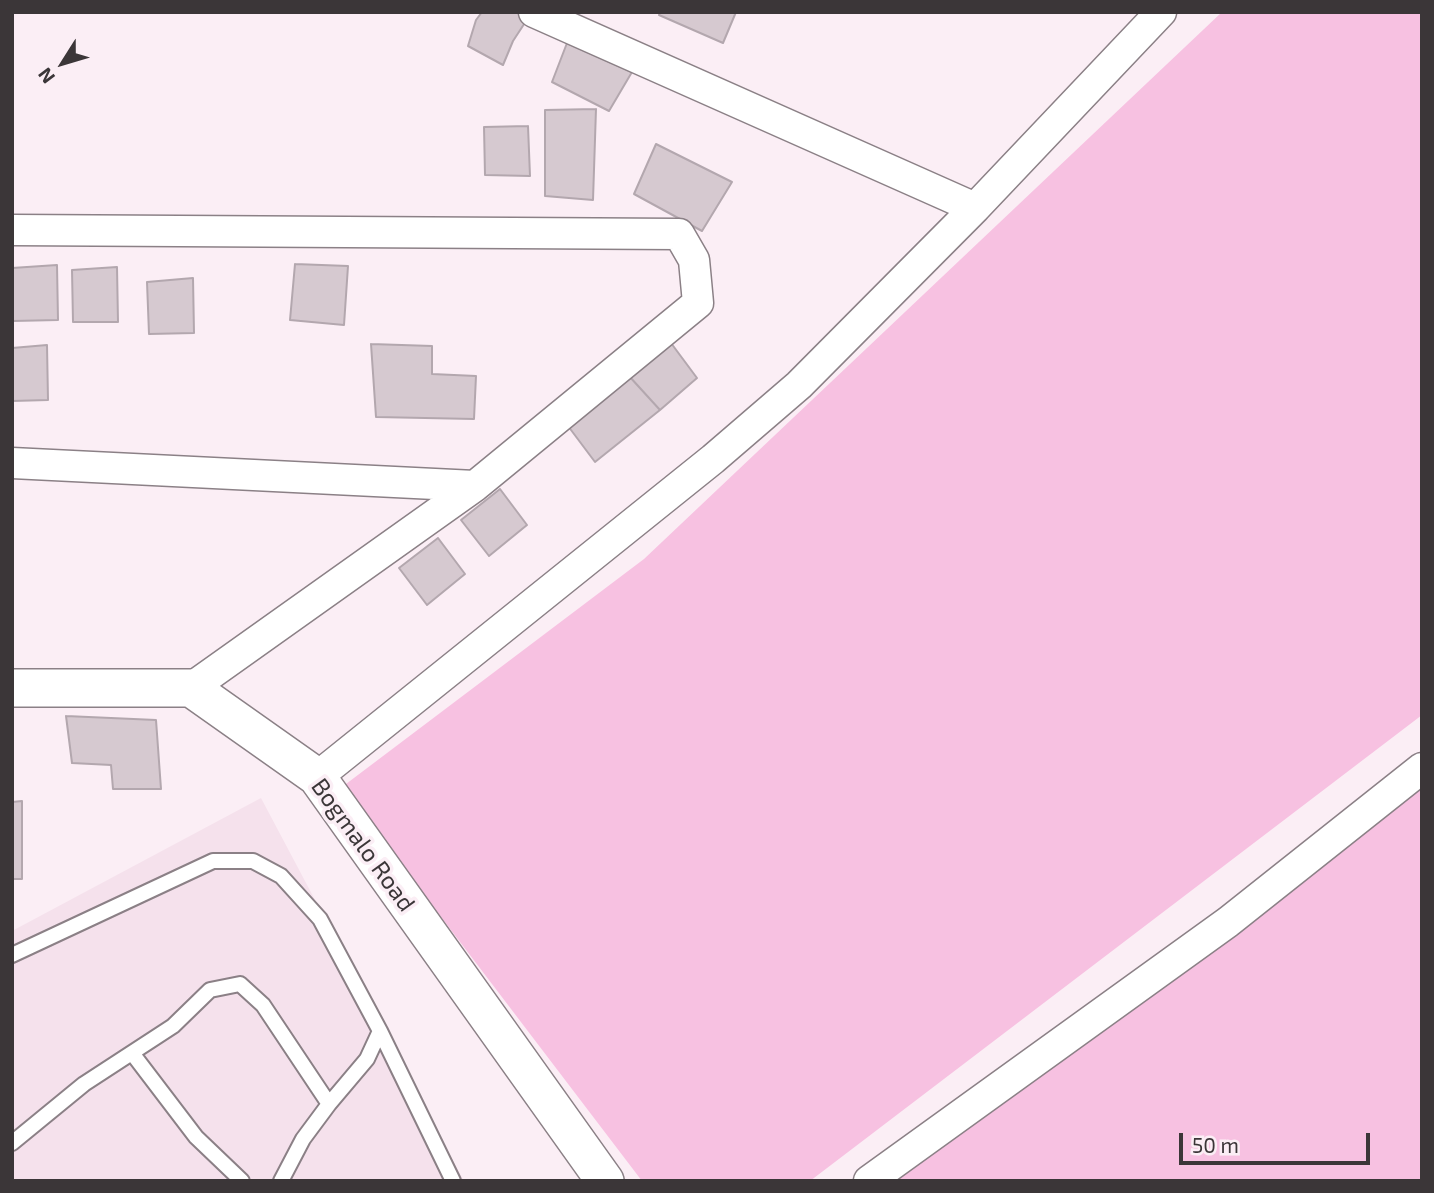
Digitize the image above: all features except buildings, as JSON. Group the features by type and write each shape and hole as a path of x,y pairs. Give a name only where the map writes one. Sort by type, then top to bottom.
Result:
{"street":[{"path":"534,12 975,208"},
{"path":"317,777 713,459 799,385 975,208 1161,12"},
{"path":"12,230 679,234 694,260 698,303 475,486 191,688 12,688"},
{"path":"12,463 475,486"},
{"name":"Bogmalo Road","path":"191,688 317,777 605,1181"},
{"path":"869,1181 1228,922 1422,768"}],"lane":[{"path":"12,955 213,861 253,861 281,876 320,919 380,1031 453,1181"},
{"path":"12,1143 84,1084 173,1026 210,990 240,984 264,1005 329,1104"},
{"path":"281,1181 303,1139 367,1059 380,1031"},
{"path":"132,1053 196,1137 242,1181"}],"shaded area":[{"path":"1222,12 1422,12 1422,715 810,1181 642,1181 342,787 644,559"},
{"path":"1422,775 1422,1181 894,1181"},
{"path":"261,798 464,1181 12,1181 12,931"}]}
